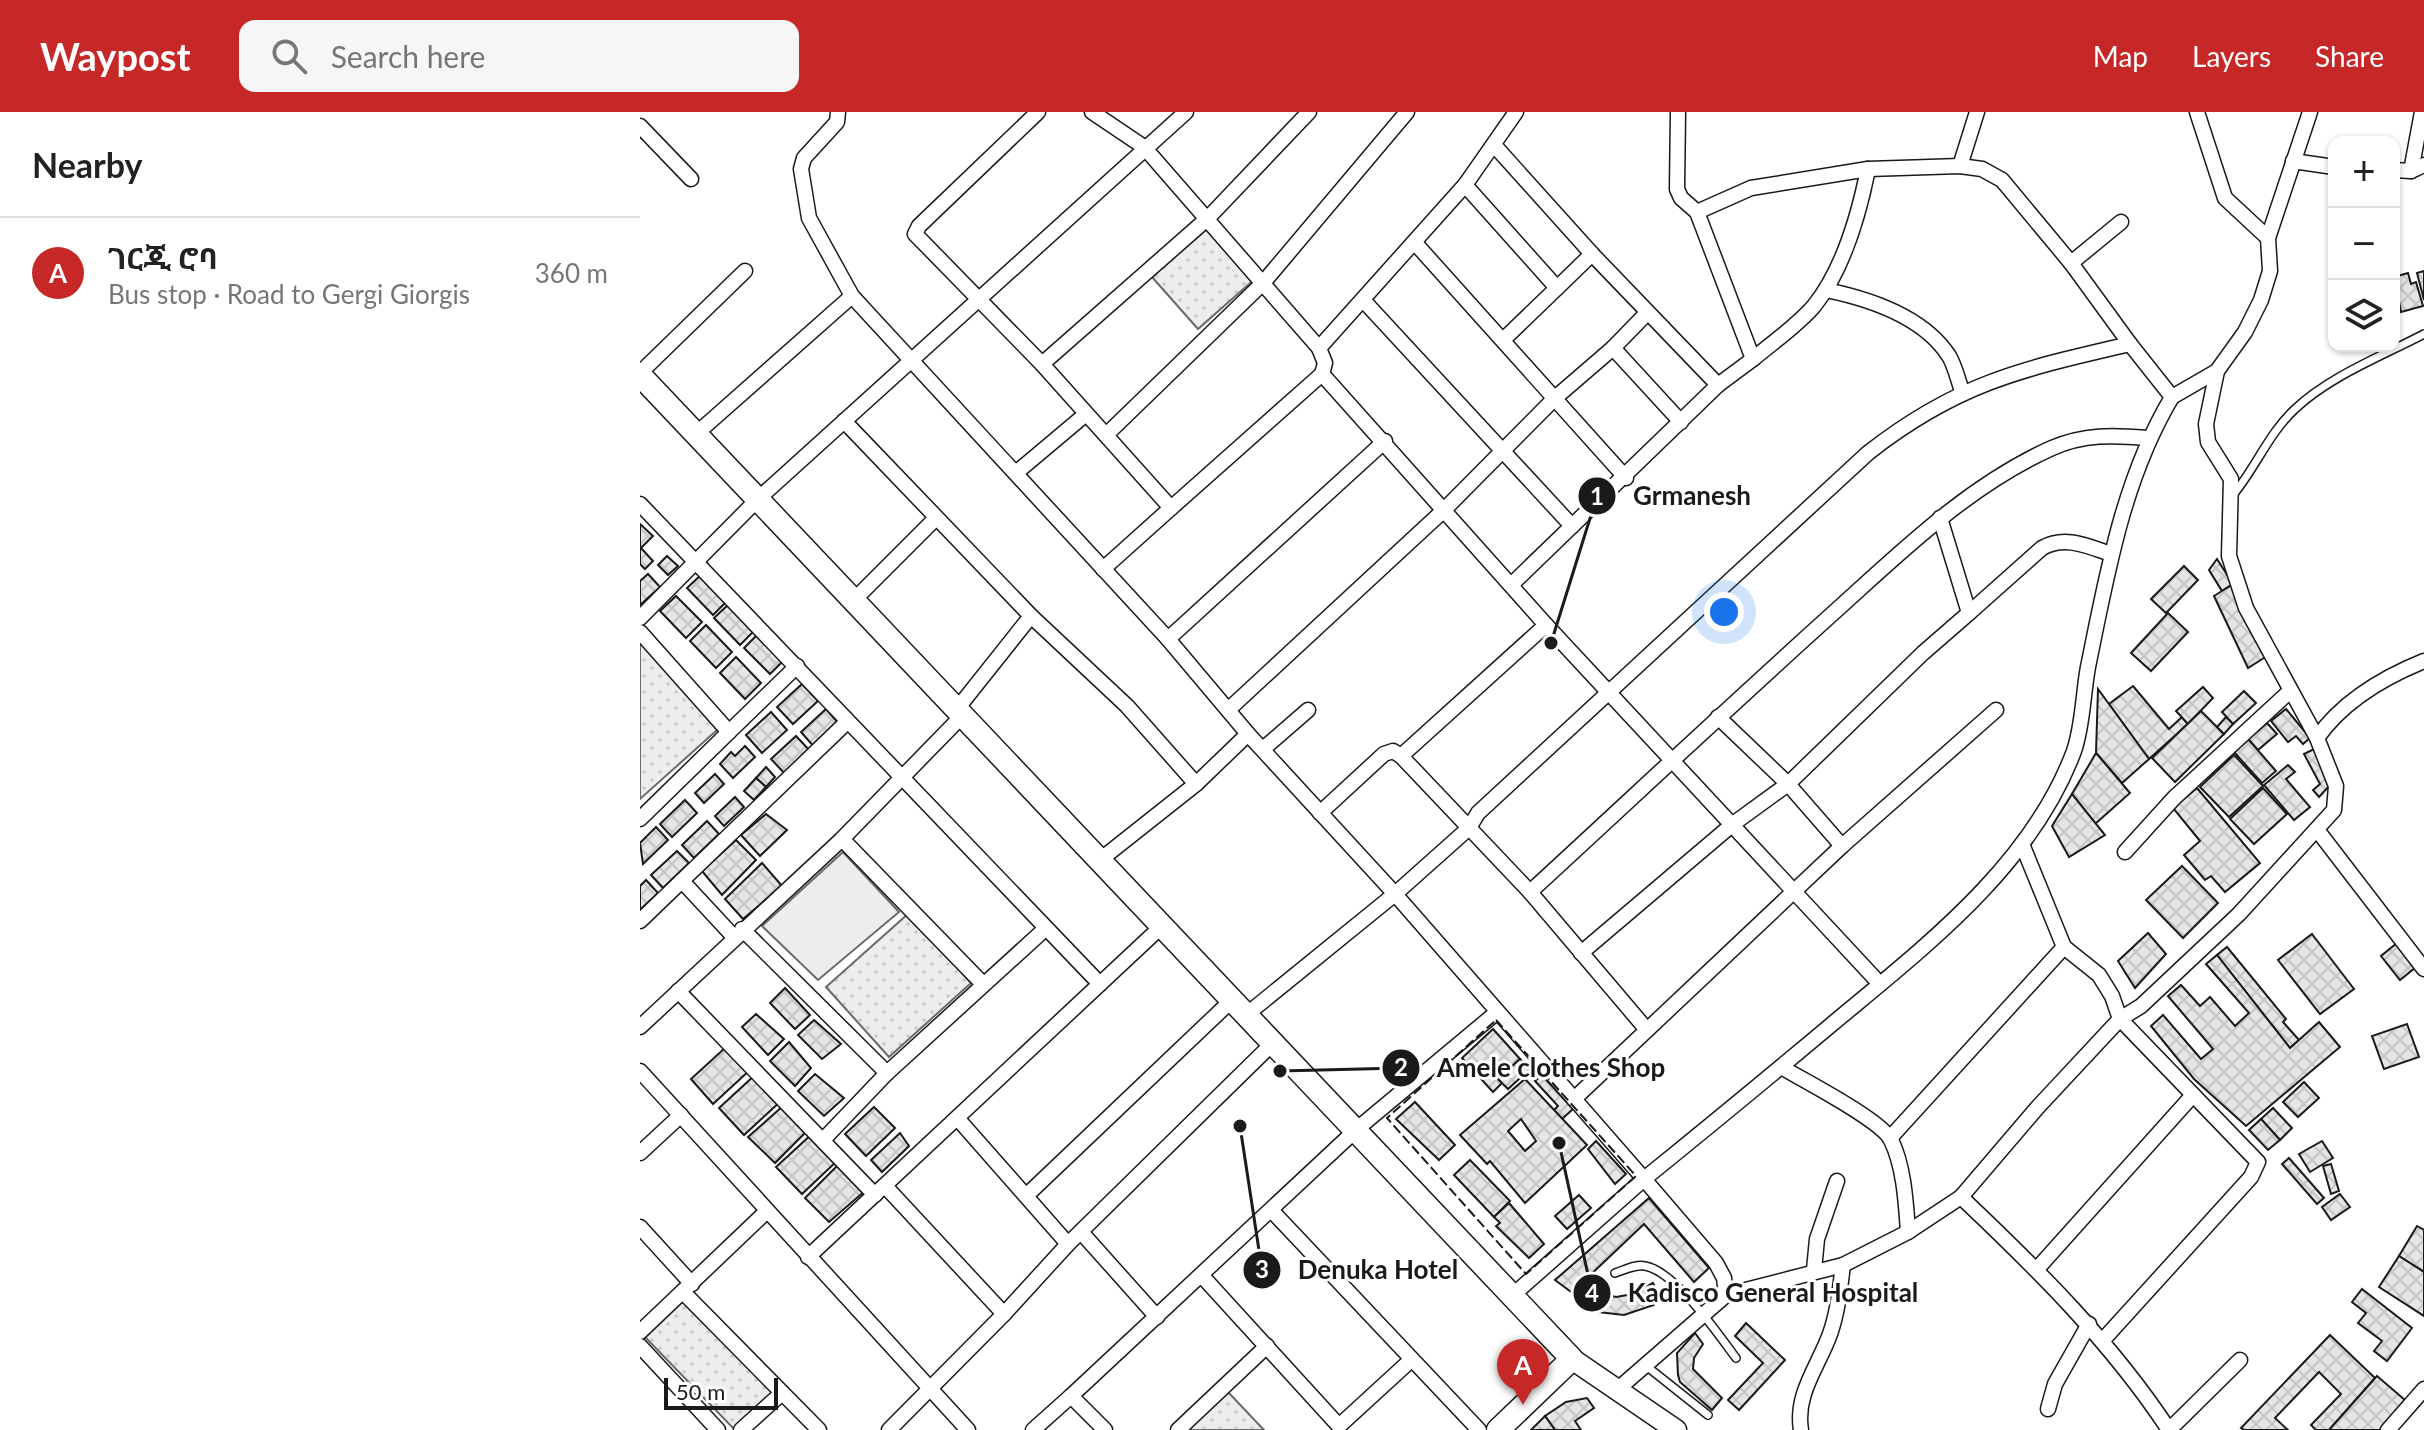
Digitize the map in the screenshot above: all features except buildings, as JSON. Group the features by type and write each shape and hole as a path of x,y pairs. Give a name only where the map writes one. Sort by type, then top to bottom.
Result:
{"main road":[{"path":"640,374 1572,1359 1676,1430"},
{"path":"1498,1430 1572,1359"}],"street":[{"path":"838,112 837,122 804,158 801,169 809,218 852,296 1017,472 1168,639 1248,734 1395,894 1716,1263 1724,1278 1726,1295"},
{"path":"1038,112 919,226 915,234 1042,364 1171,508"},
{"path":"1092,112 1144,147 1319,348 1325,363 1322,374 1103,569"},
{"path":"640,618 758,499 1186,112"},
{"path":"1042,364 1208,218 1309,112"},
{"path":"1106,435 1263,283 1407,112"},
{"path":"1319,348 1465,185 1516,112"},
{"path":"1678,112 1677,189 1681,198 1697,212 1753,359"},
{"path":"1960,166 1977,112"},
{"path":"2197,112 2225,198 2268,238"},
{"path":"1618,1389 1643,1364 1726,1295 1843,1265 1908,1232 1961,1197 2037,1108 2120,1019 2141,1006 2239,914 2334,810 2338,797 2317,738 2289,692 2246,608 2229,556 2227,537 2233,495 2226,467 2208,442 2206,424 2217,371 2245,332 2261,300 2270,271 2268,238 2310,112"},
{"path":"2417,168 2422,112"},
{"path":"640,126 691,179"},
{"path":"1494,145 1647,313 1718,385"},
{"path":"2293,161 2328,166"},
{"path":"1697,212 1751,188 1868,169 1960,166 1982,169 2002,180 2071,263 2172,397"},
{"path":"1511,585 1626,478 1718,385 1811,309 1826,290 1861,203 1868,169"},
{"path":"1465,185 1557,288"},
{"path":"2071,263 2121,222"},
{"path":"1415,243 1626,478"},
{"path":"1503,340 1592,254"},
{"path":"640,374 745,271"},
{"path":"1826,290 1853,295 1903,315 1927,332 1951,358 1962,391"},
{"path":"696,434 852,296"},
{"path":"1363,300 1500,453 1572,526"},
{"path":"1228,710 1444,510 1555,398 1613,348 1647,313"},
{"path":"1028,1194 1239,1007 1395,894 1469,828 1478,813 1868,453 1909,421 1962,391 2025,369 2130,344"},
{"path":"1613,348 1681,422"},
{"path":"1513,1295 1644,1179 1880,984 2002,870 2022,844 2054,797 2075,748 2111,554 2147,438 2172,397 2217,371"},
{"path":"1322,374 1546,625 1880,984"},
{"path":"1017,472 1086,414"},
{"path":"844,421 1031,616 1127,706 1196,784"},
{"path":"1530,892 1718,717 1940,518 2023,462 2054,447 2083,437 2111,434 2147,438"},
{"path":"1168,639 1385,441"},
{"path":"640,505 1100,984"},
{"path":"1940,518 1969,613"},
{"path":"854,600 935,519"},
{"path":"1581,953 1733,824 1788,784 1923,653 2042,548 2054,541 2073,542 2111,554"},
{"path":"640,1027 904,779 960,712 1031,616"},
{"path":"1401,756 1546,625"},
{"path":"640,632 729,732"},
{"path":"2317,738 2337,713 2370,688 2424,661"},
{"path":"640,819 797,666"},
{"path":"2125,852 2174,798 2289,692"},
{"path":"1263,749 1308,710"},
{"path":"1574,1099 1842,846 1996,710"},
{"path":"1718,717 1788,784 1842,846"},
{"path":"640,921 847,722"},
{"path":"1100,860 1196,784 1248,734"},
{"path":"1320,813 1384,754 1393,751 1401,756 1530,892 1647,1030"},
{"path":"2318,831 2424,969"},
{"path":"842,839 982,983"},
{"path":"2022,844 2064,947 2099,975 2112,996 2120,1019 2258,1162 2251,1177 2103,1340"},
{"path":"682,881 887,1073"},
{"path":"808,1257 1163,925"},
{"path":"824,1139 887,1073 982,983 1045,929"},
{"path":"1890,1138 2064,947"},
{"path":"678,991 1004,1314"},
{"path":"1033,1430 1203,1277 1357,1129 1496,1013"},
{"path":"889,1430 1004,1314 1068,1244 1273,1043"},
{"path":"1781,1067 1836,1098 1890,1138 1906,1197 1908,1232"},
{"path":"640,1071 968,1430"},
{"path":"2037,1269 2193,1095"},
{"path":"640,1153 681,1115"},
{"path":"958,1119 1028,1194 1068,1244"},
{"path":"1814,1270 1817,1239 1837,1181"},
{"path":"1961,1197 2037,1269 2089,1324 2140,1385 2169,1430 2240,1360"},
{"path":"640,1332 767,1211"},
{"path":"1272,1211 1479,1430"},
{"path":"640,1227 688,1288 819,1430"},
{"path":"1081,1232 1157,1317"},
{"path":"1801,1430 1798,1414 1803,1392 1830,1334 1843,1265"},
{"path":"1203,1277 1337,1428 1411,1360"},
{"path":"2048,1409 2055,1384 2089,1324"},
{"path":"640,1346 718,1430"},
{"path":"1178,1430 1267,1346"},
{"path":"2388,1430 2424,1389"},
{"path":"741,1430 782,1393"},
{"path":"1071,1396 1105,1430"}],"lane":[{"path":"2233,495 2254,469 2272,435 2296,408 2341,377 2424,334"},
{"path":"1615,1273 1633,1266 1646,1266 1660,1272 1702,1313 1736,1358"},
{"path":"1643,1364 1708,1415"}],"shaded area":[{"path":"1211,225 1257,277 1198,329 1152,277"},
{"path":"640,636 726,722 640,799"},
{"path":"843,852 899,912 818,980 762,926"},
{"path":"909,913 971,983 889,1057 826,987"},
{"path":"687,1295 778,1389 735,1430 644,1336"},
{"path":"1228,1392 1264,1430 1187,1430"}],"fence":[{"path":"1496,1020 1636,1176 1526,1274 1387,1118 1496,1020"}],"place":[{"name":"Grmanesh","path":"1551,643"},
{"name":"Amele clothes Shop","path":"1280,1071"},
{"name":"Denuka Hotel","path":"1240,1126"},
{"name":"Kadisco General Hospital","path":"1559,1143"},
{"name":"ገርጂ ሮባ","path":"1523,1405"}]}
